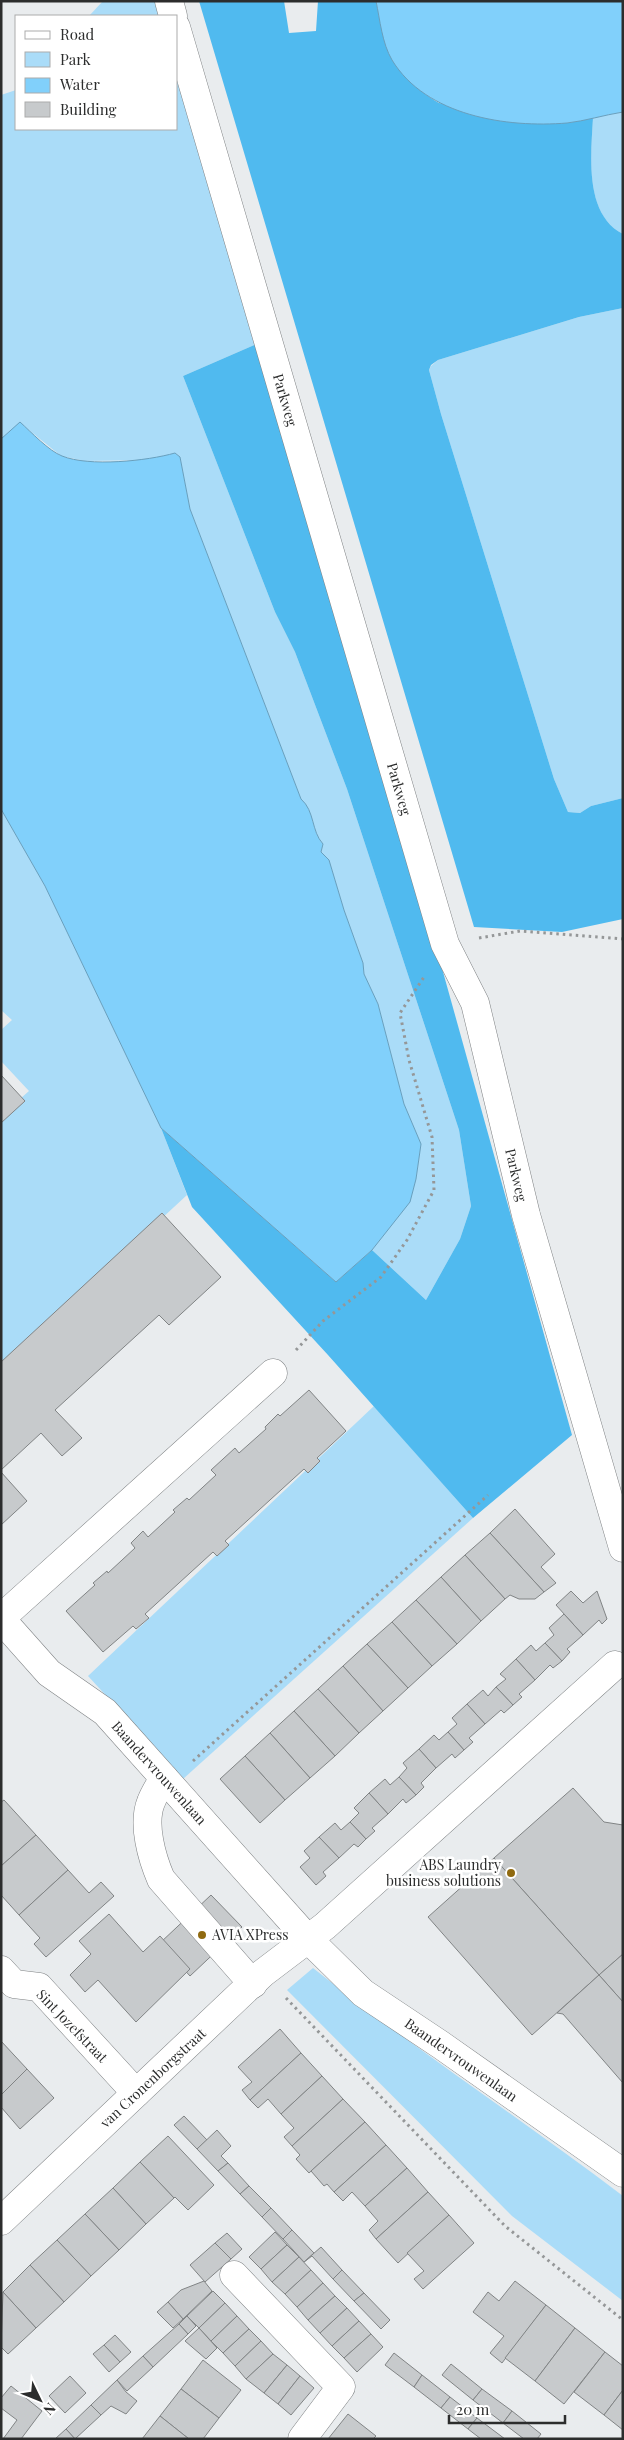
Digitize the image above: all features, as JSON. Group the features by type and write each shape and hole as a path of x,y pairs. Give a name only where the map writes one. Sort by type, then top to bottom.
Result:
{"street":[{"path":"169,1 173,15"},
{"name":"Parkweg","path":"178,34 445,944 475,1003 526,1215 623,1548"},
{"name":"Baandervrouwenlaan","path":"273,1374 1,1618 50,1673 105,1712 307,1938 362,1993 623,2173"},
{"path":"307,1938 325,1926 615,1665"},
{"path":"164,1778 150,1804 148,1830 153,1859 161,1878 258,1979"},
{"name":"van Cronenborgstraat","path":"1,2221 258,1979 307,1938"},
{"name":"Sint Jozefstraat","path":"1,1970 14,1984 39,1987 136,2093"},
{"path":"234,2274 341,2387 302,2439"}],"path":[{"path":"273,1374 323,1321 381,1277 407,1240 434,1190 432,1136 409,1060 400,1013 445,944 520,931 623,939"},
{"path":"190,1763 488,1495"},
{"path":"258,1979 505,2226 623,2320"}],"green space":[{"path":"103,1 159,1 164,15 90,15"},
{"path":"178,57 261,342 183,376 275,612 295,652 347,789 459,1130 471,1206 460,1239 426,1300 372,1250 409,1202 416,1179 421,1144 404,1104 378,1004 364,974 363,963 329,860 321,852 323,844 316,833 309,809 301,799 190,509 180,457 175,453 151,460 85,461 61,456 20,423 1,439 1,95 15,90 15,130 178,130"},
{"path":"623,112 623,234 610,225 602,213 596,198 591,166 591,149 593,118"},
{"path":"623,308 623,798 591,806 580,813 568,812 554,779 429,370 438,360 579,317"},
{"path":"1,809 45,886 161,1128 187,1195 1,1367 1,1116 29,1091 1,1061 1,1030 12,1020 1,1010"},
{"path":"374,1406 473,1518 183,1779 88,1676"},
{"path":"313,1968 389,2026 623,2196 623,2301 512,2216 287,1990"}],"shaded area":[{"path":"199,1 284,1 289,33 316,31 318,1 376,1 385,40 393,59 422,92 439,103 567,123 593,118 591,166 596,198 602,213 610,225 623,234 623,308 579,317 438,360 431,365 429,370 554,779 568,812 580,813 591,806 623,798 623,919 562,932 474,927"},
{"path":"261,342 284,401 572,1435 473,1518 328,1355 192,1207 161,1128 336,1282 372,1250 426,1300 460,1239 471,1206 459,1130 347,789 295,652 275,612 183,376"}],"water":[{"path":"376,1 623,1 623,112 574,122 544,124 494,120 446,106 425,94 407,79 392,60 384,39"},
{"path":"20,422 52,450 62,456 73,459 118,462 175,453 180,457 190,509 301,799 309,809 316,833 323,844 321,852 329,860 363,963 364,974 378,1004 404,1104 421,1144 416,1179 410,1202 372,1250 336,1282 161,1128 45,886 1,809 1,439"}],"building":[{"path":"1,1075 25,1101 1,1123"},
{"path":"162,1213 221,1277 169,1325 159,1315 55,1410 82,1438 62,1456 41,1433 1,1470 1,1362"},
{"path":"309,1390 346,1431 317,1458 320,1461 308,1473 304,1469 225,1541 229,1545 217,1556 213,1552 145,1614 149,1618 136,1629 133,1626 103,1652 66,1611 95,1585 93,1583 107,1571 108,1573 135,1548 131,1543 143,1531 148,1537 175,1512 173,1510 187,1498 189,1500 216,1475 211,1470 235,1448 239,1453 266,1429 265,1427 278,1414 280,1416"},
{"path":"1,1472 27,1501 1,1525"},
{"path":"515,1509 555,1554 541,1567 556,1583 544,1592 490,1533"},
{"path":"490,1533 544,1592 535,1599 519,1599 510,1595 505,1599 465,1555"},
{"path":"465,1555 505,1599 481,1621 441,1577"},
{"path":"441,1577 481,1621 457,1644 416,1600"},
{"path":"571,1591 583,1603 597,1591 607,1619 602,1624 599,1620 583,1635 556,1605"},
{"path":"416,1600 457,1644 432,1666 392,1622"},
{"path":"564,1614 583,1635 567,1649 570,1652 562,1661 545,1643 554,1635 549,1628"},
{"path":"392,1622 432,1666 408,1688 367,1644"},
{"path":"545,1643 562,1661 553,1668 550,1665 535,1680 516,1659 531,1645 536,1651"},
{"path":"367,1644 408,1688 383,1711 343,1666"},
{"path":"516,1659 535,1680 519,1694 522,1697 513,1705 496,1687 506,1679 500,1674"},
{"path":"343,1666 383,1711 359,1733 318,1689"},
{"path":"496,1687 513,1705 504,1713 501,1710 485,1724 467,1704 483,1690 488,1696"},
{"path":"318,1689 359,1733 335,1756 294,1711"},
{"path":"467,1704 485,1724 469,1738 473,1742 464,1750 448,1732 457,1724 452,1718"},
{"path":"294,1711 335,1756 310,1778 270,1733"},
{"path":"448,1732 464,1750 455,1758 452,1754 436,1768 419,1749 434,1735 439,1740"},
{"path":"270,1733 310,1778 285,1800 245,1756"},
{"path":"419,1749 436,1768 421,1783 424,1787 416,1795 399,1777 407,1768 403,1763"},
{"path":"245,1756 285,1800 260,1823 220,1779"},
{"path":"399,1777 416,1795 406,1803 403,1799 388,1814 369,1793 385,1779 390,1785"},
{"path":"573,1788 604,1822 623,1825 623,1954 599,1975 494,1858"},
{"path":"369,1793 388,1814 372,1828 375,1831 366,1839 350,1822 359,1813 354,1808"},
{"path":"4,1800 36,1835 1,1866 1,1802"},
{"path":"350,1822 366,1839 358,1847 354,1844 339,1858 319,1837 335,1823 341,1830"},
{"path":"36,1835 68,1870 19,1915 1,1895 1,1866"},
{"path":"319,1837 339,1858 323,1872 326,1876 316,1885 300,1867 310,1858 304,1851"},
{"path":"494,1858 599,1975 532,2035 428,1917"},
{"path":"68,1870 89,1893 101,1882 114,1896 46,1957 34,1944 40,1938 19,1915"},
{"path":"211,1895 242,1927 190,1976 160,1943"},
{"path":"109,1914 143,1952 160,1936 190,1969 136,2022 98,1980 85,1992 70,1975 91,1954 79,1941"},
{"path":"623,1954 623,2002 599,1975"},
{"path":"599,1975 623,2002 623,2083 563,2014 557,2013"},
{"path":"280,2029 301,2053 250,2100 242,2090 252,2082 238,2067"},
{"path":"1,2041 27,2069 1,2095"},
{"path":"301,2053 322,2076 281,2114 268,2099 258,2108 250,2100"},
{"path":"27,2069 54,2098 20,2129 1,2107 1,2095"},
{"path":"322,2076 343,2099 292,2146 284,2137 294,2128 281,2114"},
{"path":"343,2099 365,2122 309,2173 296,2159 300,2155 292,2146"},
{"path":"184,2116 207,2140 197,2149 174,2125"},
{"path":"365,2122 386,2145 334,2192 327,2184 324,2186 311,2171"},
{"path":"217,2130 231,2146 221,2156 228,2163 218,2171 197,2149"},
{"path":"168,2136 214,2185 188,2210 140,2162"},
{"path":"386,2145 407,2168 365,2206 352,2192 343,2201 334,2192"},
{"path":"140,2162 174,2198 146,2224 113,2188"},
{"path":"228,2163 249,2186 240,2194 218,2171"},
{"path":"407,2168 428,2192 376,2239 369,2230 378,2221 365,2206"},
{"path":"249,2186 271,2208 262,2217 240,2194"},
{"path":"113,2188 146,2224 119,2250 85,2214"},
{"path":"428,2192 449,2215 398,2263 376,2239"},
{"path":"271,2208 292,2230 283,2239 262,2217"},
{"path":"85,2214 119,2250 91,2276 57,2240"},
{"path":"449,2215 474,2243 423,2289 414,2279 424,2271 407,2253"},
{"path":"292,2230 314,2253 304,2262 283,2239"},
{"path":"275,2232 287,2245 261,2269 249,2257"},
{"path":"227,2233 242,2249 231,2259 215,2243"},
{"path":"57,2240 91,2276 64,2302 30,2265"},
{"path":"215,2243 231,2259 205,2282 190,2265"},
{"path":"287,2245 299,2257 272,2282 261,2269"},
{"path":"321,2247 342,2270 333,2279 312,2256 304,2262"},
{"path":"299,2257 311,2270 285,2294 272,2282"},
{"path":"30,2265 64,2302 36,2328 3,2292"},
{"path":"311,2270 323,2283 297,2307 285,2294"},
{"path":"342,2270 364,2293 354,2301 333,2279"},
{"path":"204,2281 212,2291 183,2319 168,2302 181,2290"},
{"path":"515,2281 546,2305 502,2363 490,2353 504,2336 473,2312 488,2292 499,2301"},
{"path":"323,2283 335,2296 308,2320 297,2307"},
{"path":"213,2291 225,2303 199,2328 187,2316"},
{"path":"3,2292 36,2328 8,2354 1,2347"},
{"path":"364,2293 390,2320 381,2329 354,2301"},
{"path":"335,2296 347,2308 320,2333 308,2320"},
{"path":"168,2302 183,2319 173,2328 157,2312"},
{"path":"225,2303 237,2316 211,2341 199,2328"},
{"path":"546,2305 575,2328 535,2381 505,2358"},
{"path":"347,2308 359,2321 332,2346 320,2333"},
{"path":"187,2316 196,2326 188,2334 179,2324"},
{"path":"237,2316 249,2329 223,2353 211,2341"},
{"path":"359,2321 371,2334 344,2358 332,2346"},
{"path":"179,2324 188,2334 153,2367 143,2356"},
{"path":"199,2328 217,2348 206,2359 185,2341"},
{"path":"575,2328 605,2352 564,2404 535,2381"},
{"path":"249,2329 261,2341 235,2366 223,2353"},
{"path":"371,2334 383,2347 357,2372 344,2358"},
{"path":"115,2335 131,2352 120,2362 104,2345"},
{"path":"261,2341 273,2354 246,2379 235,2366"},
{"path":"104,2345 120,2362 109,2372 93,2354"},
{"path":"605,2352 623,2366 623,2390 604,2415 574,2392"},
{"path":"394,2353 422,2375 414,2387 385,2365"},
{"path":"273,2354 287,2365 264,2393 246,2379"},
{"path":"143,2356 153,2367 127,2391 117,2380"},
{"path":"203,2360 241,2390 219,2418 181,2389"},
{"path":"451,2364 482,2389 473,2400 442,2375"},
{"path":"287,2365 300,2376 278,2404 264,2393"},
{"path":"422,2375 450,2397 441,2408 414,2387"},
{"path":"70,2376 86,2393 65,2413 49,2396"},
{"path":"300,2376 314,2388 291,2415 278,2404"},
{"path":"117,2380 126,2392 137,2401 126,2414 111,2406 101,2415 91,2405"},
{"path":"11,2386 42,2411 21,2439 3,2439 17,2420 1,2408 1,2398"},
{"path":"181,2389 219,2418 203,2439 189,2439 160,2416"},
{"path":"482,2389 512,2411 503,2423 473,2400"},
{"path":"623,2390 623,2430 604,2415"},
{"path":"450,2397 477,2418 468,2429 441,2408"},
{"path":"91,2405 101,2415 75,2439 66,2429"},
{"path":"512,2411 541,2434 537,2439 524,2439 503,2423"},
{"path":"348,2414 376,2436 373,2439 328,2439"},
{"path":"160,2416 189,2439 142,2439"},
{"path":"477,2418 505,2439 481,2439 468,2429"},
{"path":"66,2429 75,2439 55,2439"}],"place":[{"name":"ABS Laundry business solutions","path":"511,1873"},
{"name":"AVIA XPress","path":"202,1935"}]}
